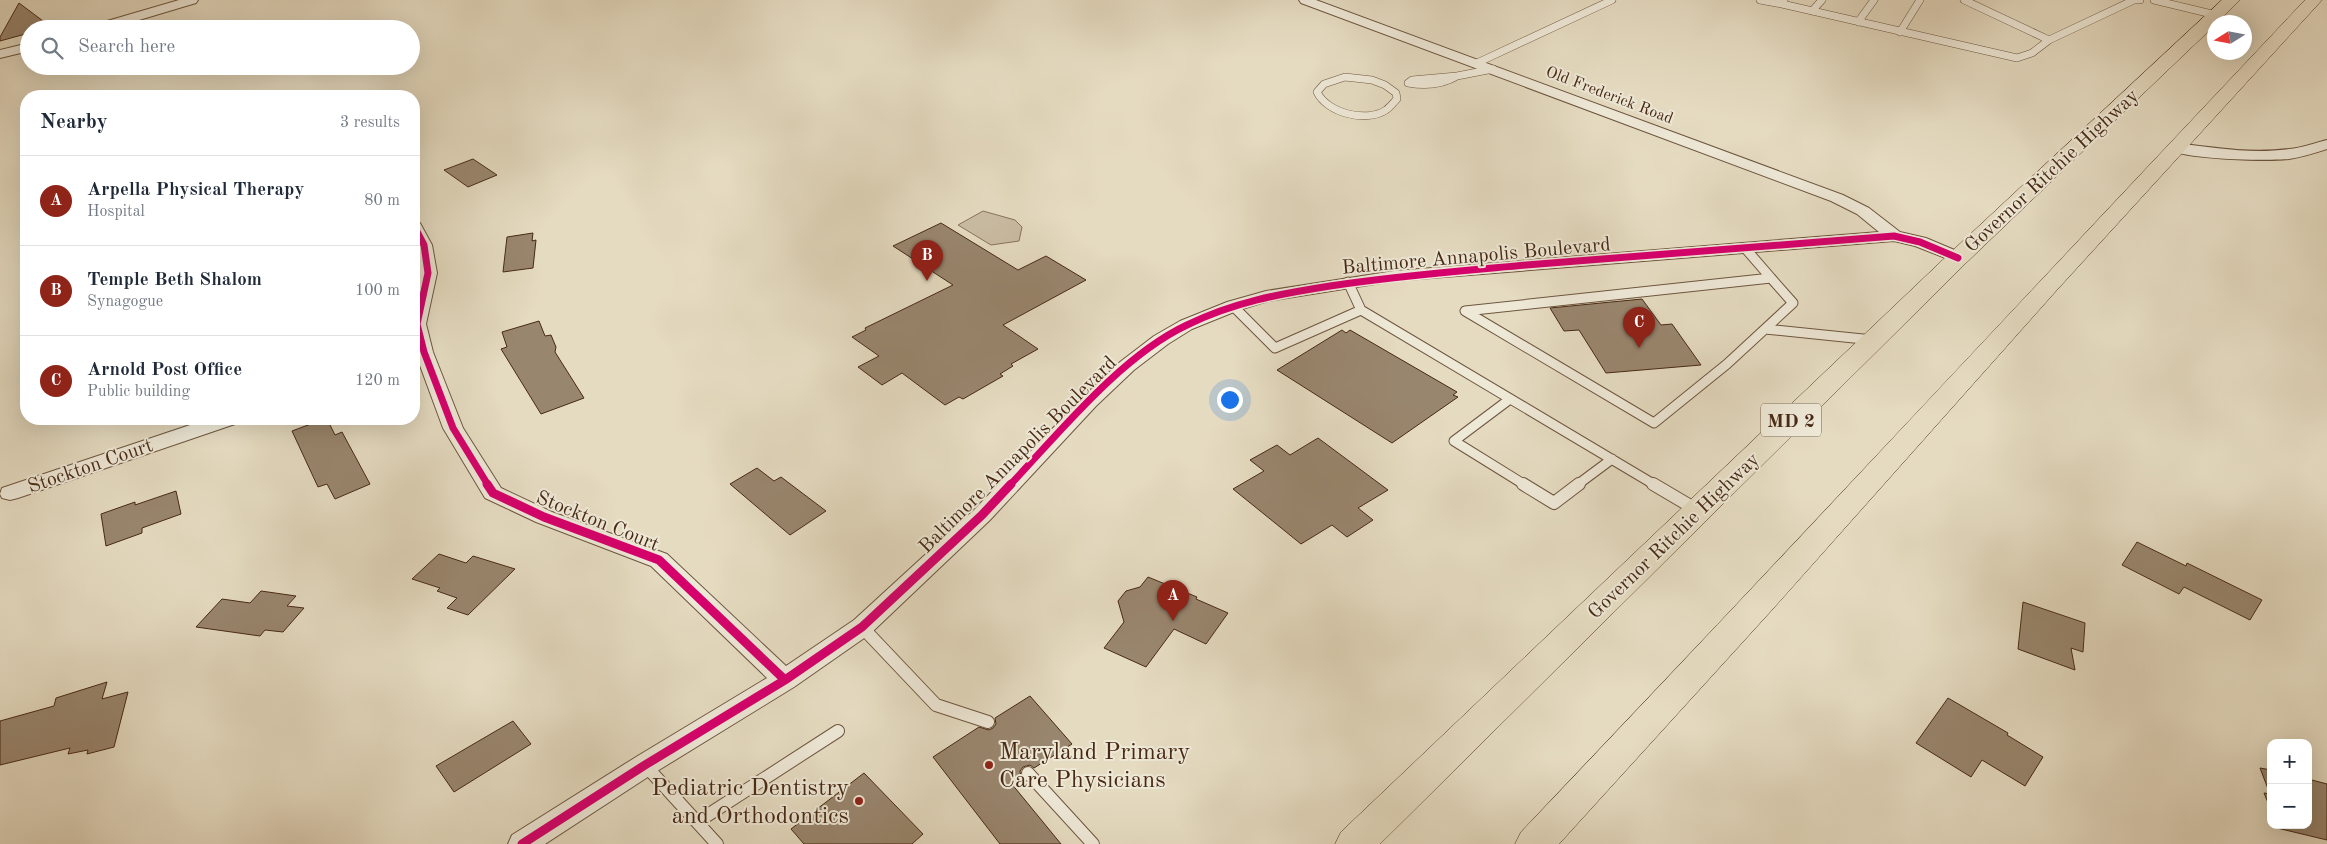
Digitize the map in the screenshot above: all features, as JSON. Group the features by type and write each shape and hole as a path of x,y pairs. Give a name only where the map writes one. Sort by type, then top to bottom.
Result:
{"highway":[{"path":"1534,844 1760,602 2046,286 2314,0"},
{"name":"Governor Ritchie Highway","path":"1354,844 1958,258 2224,7"}],"street":[{"path":"124,20 188,0"},
{"name":"Old Frederick Road","path":"1305,0 1837,198 1863,211 1894,236"},
{"path":"0,54 20,49"},
{"path":"2177,148 2249,156 2292,155 2327,144"},
{"name":"Baltimore Annapolis Boulevard","path":"522,844 645,765 784,680 862,627 982,514 1089,402 1127,366 1160,340 1186,325 1233,306 1275,295 1394,276 1894,236 1920,242 1958,258"},
{"name":"Stockton Court","path":"420,237 424,245 428,273 420,310"},
{"name":"Stockton Court","path":"420,356 453,428 494,493 544,517 659,560 784,680"},
{"name":"Stockton Court","path":"10,493 210,425"}],"lane":[{"path":"1478,63 1612,0"},
{"path":"1760,0 1783,2 1812,11 2017,58 2032,53 2049,40 2134,0 2140,0"},
{"path":"1812,11 1822,0"},
{"path":"1858,22 1874,0"},
{"path":"1900,32 1920,0"},
{"path":"1964,0 2049,40"},
{"path":"2154,0 2224,7"},
{"path":"1390,87 1396,93 1397,99 1394,105 1387,110 1362,115 1335,111 1318,100 1316,94 1318,88 1324,83 1344,77 1370,79 1390,87 1408,84 1412,80 1457,76 1493,69"},
{"path":"1745,248 1772,278 1793,303 1727,364 1654,424 1465,311 1772,278"},
{"path":"1348,282 1361,310 1698,510"},
{"path":"1233,306 1274,348 1361,310"},
{"path":"1765,329 1874,340"},
{"path":"1510,398 1454,441 1554,503 1612,459"},
{"path":"862,627 936,705 988,722"},
{"path":"697,822 838,731"},
{"path":"645,765 717,844"},
{"path":"1028,772 1093,844"}],"shaded area":[{"path":"983,211 1015,220 1022,227 1019,241 991,245 958,225"}],"building":[{"path":"19,3 42,20 20,20 20,35 0,41 0,37"},
{"path":"473,159 497,175 468,187 444,170"},
{"path":"941,223 1018,270 1046,256 1086,280 1003,325 1038,349 1011,364 1013,366 1000,374 1003,376 963,399 959,397 945,405 902,373 882,385 858,367 879,356 852,337 866,330 865,328 953,285 893,246"},
{"path":"533,233 532,241 536,240 533,268 503,272 507,237"},
{"path":"1642,299 1661,325 1672,324 1701,365 1606,373 1579,330 1564,331 1550,308"},
{"path":"539,321 545,336 551,335 556,347 555,352 584,398 541,414 501,349 507,347 502,332"},
{"path":"1342,330 1346,333 1350,330 1457,392 1453,395 1458,397 1392,443 1277,370"},
{"path":"308,425 330,425 335,435 342,432 370,484 335,499 327,484 318,487 292,431"},
{"path":"1318,438 1388,490 1358,508 1373,520 1347,537 1332,525 1301,544 1233,489 1264,471 1250,460 1277,445 1290,455"},
{"path":"757,468 774,481 781,477 826,511 790,535 730,484"},
{"path":"176,491 181,514 142,528 142,533 106,546 101,514 135,502 135,505"},
{"path":"2137,542 2186,566 2187,563 2262,600 2250,620 2184,587 2179,594 2122,565"},
{"path":"439,554 466,563 473,556 515,569 468,615 447,608 457,598 437,591 440,588 412,579"},
{"path":"1148,577 1197,597 1196,599 1228,613 1206,644 1174,629 1146,667 1104,648 1124,622 1118,601 1126,591 1140,587"},
{"path":"261,591 296,596 287,606 304,608 283,632 265,630 260,636 196,627 222,599 250,603"},
{"path":"2023,602 2085,623 2083,652 2071,648 2075,670 2018,649"},
{"path":"107,682 102,699 128,692 114,747 87,754 88,750 68,754 70,748 0,765 0,721 54,706 56,698"},
{"name":"Maryland Primary Care Physicians","path":"1030,696 1072,744 1034,768 1030,765 1023,767 1020,771 1021,777 1011,783 1061,844 1000,844 933,757 979,727 989,730 993,728 996,724 995,718"},
{"path":"1948,698 2008,733 2007,735 2043,757 2025,786 1982,760 1971,777 1916,743"},
{"path":"513,721 531,744 454,792 436,766"},
{"path":"2260,768 2267,769 2267,786"},
{"name":"Pediatric Dentistry and Orthodontics","path":"864,773 923,834 912,844 804,844 791,829"},
{"path":"2312,780 2327,784 2327,840 2281,829 2312,829"}],"cycle path":[{"path":"522,844 645,765 785,680 862,627 982,515 1089,402 1127,366 1161,340 1186,325 1233,306 1266,296 1394,276 1894,236 1920,242 1958,258"},
{"path":"420,237 424,245 428,273 420,310"},
{"path":"420,336 424,352 453,428 493,493 544,517 659,560 785,680"}],"place":[{"name":"Temple Beth Shalom","path":"927,281"},
{"name":"Arnold Post Office","path":"1639,348"},
{"name":"Arpella Physical Therapy","path":"1173,621"},
{"name":"Maryland Primary Care Physicians","path":"989,765"},
{"name":"Pediatric Dentistry and Orthodontics","path":"859,801"}]}
